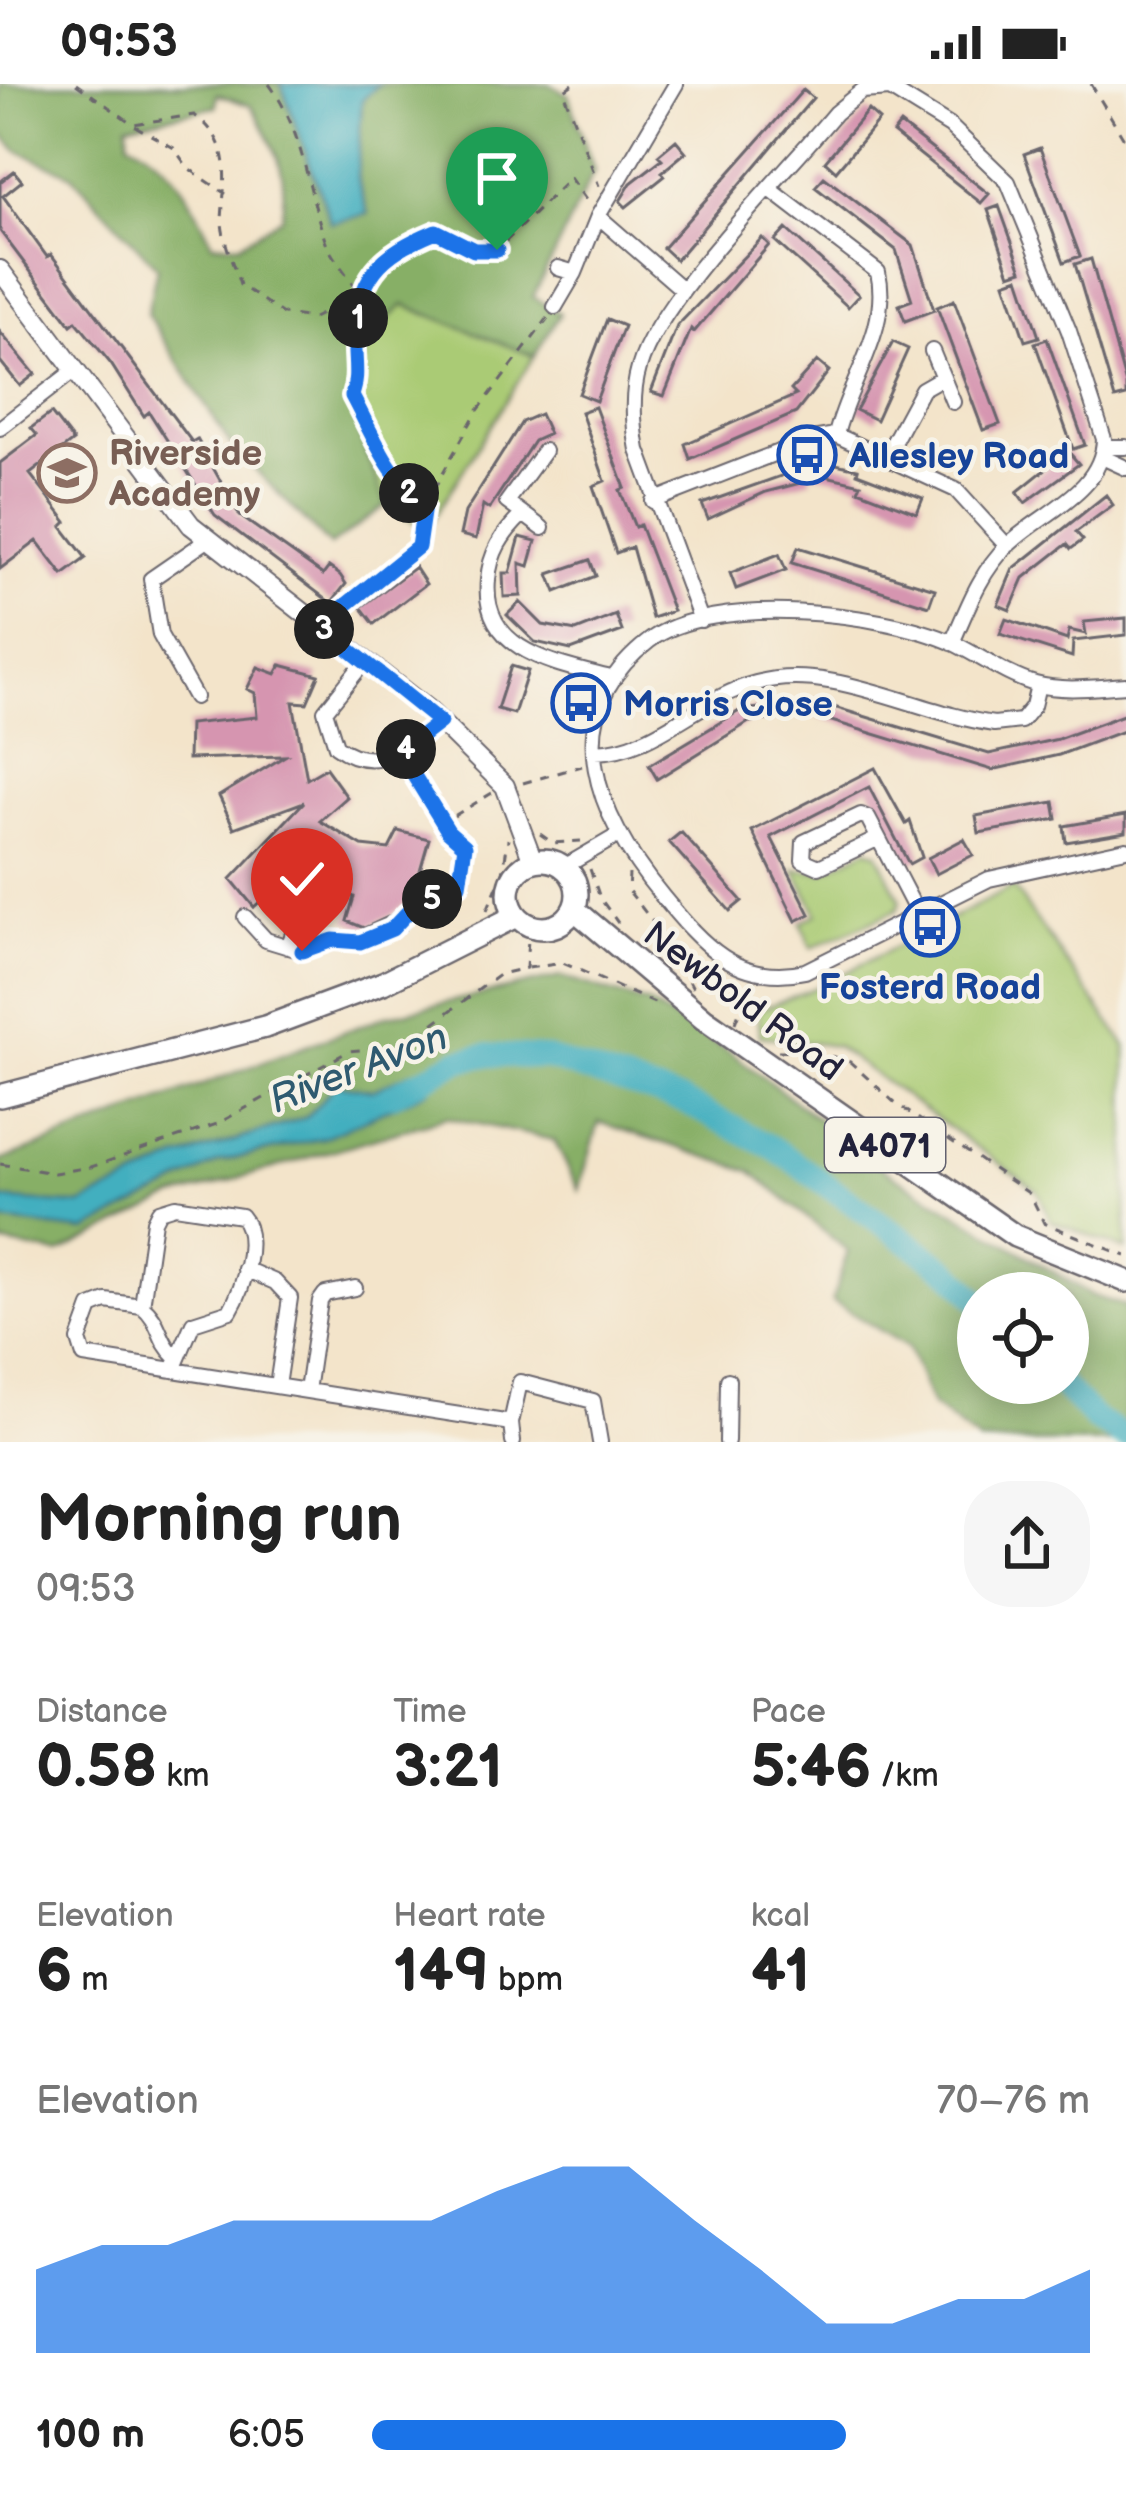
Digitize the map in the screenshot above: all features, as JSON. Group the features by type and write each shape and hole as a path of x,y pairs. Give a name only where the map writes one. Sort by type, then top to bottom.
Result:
{"highway":[{"path":"0,1096 265,1027 383,983 516,916 547,928 574,909 576,886 564,867 533,861 510,884 516,916"},
{"name":"Newbold Road","path":"574,909 671,992 1015,1236 1126,1280"}],"main road":[{"path":"0,270 191,525 440,722 505,785 533,861"}],"street":[{"path":"554,301 588,248 604,199 644,145 676,84"},
{"path":"701,620 653,501 638,450 635,393 650,340 682,290 861,88 890,89 914,100 987,157 1008,182 1069,331 1103,452 1126,468"},
{"path":"771,190 878,272 884,297 876,334 845,398 836,435"},
{"path":"598,215 682,290"},
{"path":"558,268 575,273"},
{"path":"932,350 953,403"},
{"path":"0,428 76,369"},
{"path":"886,456 922,388 943,377"},
{"path":"653,501 812,439 836,435 956,490 1006,546"},
{"path":"952,643 977,586 1006,546 1081,487 1103,452 1126,447"},
{"path":"542,528 507,502 544,452"},
{"path":"522,515 490,562 487,608 497,630 516,647 614,679"},
{"path":"195,697 160,635 151,579 209,539"},
{"path":"320,626 418,547"},
{"path":"1126,685 1038,685 952,643 909,629 790,613 701,620 650,640 614,679 595,718 603,808 617,836 706,949 754,974 778,977 805,971 988,879 1126,849"},
{"path":"365,661 329,702 329,734 335,746 358,760 400,753 440,722"},
{"path":"596,758 639,746 695,709 762,681 836,684 994,724 1021,722 1034,706 1038,685"},
{"path":"245,917 266,940 307,950 340,939 360,942 454,890 467,853 400,753"},
{"path":"877,838 819,867 802,860 804,842 855,815 868,818 918,914"},
{"path":"564,867 617,836"},
{"path":"288,947 299,918"},
{"path":"142,1306 154,1221 166,1207 246,1220 245,1269 230,1311 193,1322 174,1363"},
{"path":"245,1269 275,1282 290,1298 277,1386"},
{"path":"308,1390 320,1301 325,1294 355,1288"},
{"path":"174,1363 154,1316 142,1306 106,1301 91,1307 79,1340 84,1356 174,1363 277,1386 511,1423"},
{"path":"728,1380 728,1442"},
{"path":"513,1442 511,1423 520,1382 582,1394 599,1411 599,1442"}],"path":[{"path":"76,84 174,148 205,183 228,195"},
{"path":"268,84 295,131 325,240 359,295 354,344 359,374 352,396 378,451 403,488 424,506"},
{"path":"558,84 604,199"},
{"path":"563,92 573,84"},
{"path":"1091,84 1126,142"},
{"path":"133,124 194,115 208,124 224,154 228,195 222,221 240,285 283,314 313,318 359,295 392,249 436,231 474,250 497,250 570,178 598,215"},
{"path":"418,547 424,506 476,412 554,301"},
{"path":"516,786 596,758"},
{"path":"443,823 494,792 500,806"},
{"path":"478,922 503,873 506,820"},
{"path":"539,833 566,845 594,837"},
{"path":"598,859 590,871 608,911"},
{"path":"627,875 628,890 670,944 696,994"},
{"path":"526,968 528,939"},
{"path":"0,1164 54,1173 91,1167 218,1124 349,1051 403,1046 500,974 562,964 663,1007 671,992"},
{"path":"734,1026 754,974"},
{"path":"775,1051 814,1051 850,1062 896,1102 1030,1194 1044,1223 1126,1256"}],"green space":[{"path":"0,84 281,84 331,222 368,214 357,178 362,99 379,84 549,84 568,94 594,171 533,297 560,314 534,356 404,305 378,330 362,353 353,399 356,423 386,505 330,546 231,445 147,314 157,267 72,175 16,150 0,132","holes":["217,94 251,106 282,173 281,218 240,244 212,243 180,184 158,160 129,141 127,124 216,107"]},
{"path":"404,304 534,356 426,530 386,505 348,401 371,333"},
{"path":"867,849 877,852 901,901 897,910 811,948 801,923 817,914 795,870 823,872"},
{"path":"1013,887 1126,1046 1126,1250 1051,1221 1038,1191 835,1046 760,1036 758,1010 817,987"},
{"path":"560,977 646,1003 730,1052 885,1170 1053,1272 957,1272 957,1404 1089,1404 1089,1294 1126,1306 1126,1442 979,1442 932,1406 908,1347 832,1301 848,1251 751,1171 599,1122 579,1190 554,1140 446,1117 172,1198 58,1254 0,1243 0,1161 386,1016"}],"water":[{"path":"281,84 379,84 362,100 357,178 368,214 331,223"},
{"path":"412,1072 428,1091 323,1138 219,1162 86,1231 0,1221 0,1199 80,1205 180,1158 307,1117 336,1084 372,1090"}],"building":[{"path":"803,90 813,98 676,260 663,248"},
{"path":"868,110 879,120 836,171 825,161"},
{"path":"900,124 989,194 981,203 893,133"},
{"path":"676,140 686,152 626,207 620,201 631,183 662,159 658,155"},
{"path":"1040,148 1080,256 1064,262 1024,154"},
{"path":"14,171 22,181 3,196 47,257 51,254 192,442 197,439 240,516 323,575 329,567 340,575 346,584 331,603 215,515 149,412 144,416 111,364 76,321 71,325 0,231 0,182"},
{"path":"824,177 913,245 934,310 905,321 899,305 912,300 896,250 815,187"},
{"path":"999,206 1022,270 1010,274 988,210"},
{"path":"786,229 859,295 848,307 775,241"},
{"path":"762,238 769,245 694,332 691,329 664,396 651,392 677,326"},
{"path":"1091,259 1126,384 1126,396 1115,399 1075,264"},
{"path":"1019,277 1039,337 1025,341 1005,282"},
{"path":"954,300 1000,424 983,430 937,307"},
{"path":"607,319 624,326 596,401 579,394"},
{"path":"0,332 35,374 20,386 0,361"},
{"path":"1047,339 1085,445 1073,449 1035,343"},
{"path":"893,342 908,349 876,420 856,410"},
{"path":"817,361 829,371 796,413 690,459 685,444 796,395 791,390"},
{"path":"595,407 625,488 620,490 635,527 640,525 673,611 652,618 632,547 616,553 593,486 605,481 581,412"},
{"path":"51,413 73,441 30,474 67,522 62,527 86,558 63,575 37,541 0,569 0,463 37,435 31,428"},
{"path":"540,414 549,434 534,441 489,509 483,505 476,539 460,535 465,512 522,422"},
{"path":"1068,451 1079,464 1025,503 1017,492"},
{"path":"823,461 858,469 857,473 923,498 917,513 858,490 861,484 809,472 812,480 766,492 708,519 702,504"},
{"path":"1106,495 1113,505 1076,532 1083,540 1071,549 1067,544 1024,578 1010,610 998,605 1013,569"},
{"path":"520,537 536,541 529,566 520,563 521,596 504,597 503,573 510,573"},
{"path":"798,547 935,589 929,606 792,563"},
{"path":"779,554 786,570 736,589 730,573"},
{"path":"590,560 596,576 556,592 549,574"},
{"path":"415,567 426,584 374,624 361,607"},
{"path":"520,602 543,625 576,631 616,615 622,631 571,650 535,642 507,615"},
{"path":"1126,618 1126,635 1073,641 1072,657 1000,634 1006,619 1067,640 1069,630 1086,634 1084,622"},
{"path":"281,665 319,675 307,703 293,702 307,779 326,768 347,797 320,821 362,846 389,849 398,831 429,839 412,898 392,915 364,928 347,921 354,897 299,866 254,907 231,879 304,802 234,828 219,796 285,756 188,759 189,724 257,717 255,693 247,689 258,667 276,674"},
{"path":"511,666 528,671 514,714 497,709"},
{"path":"817,702 989,754 1058,739 1126,714 1126,730 1059,755 992,770 812,715 749,722 657,779 649,765 741,710"},
{"path":"875,768 906,824 910,821 922,857 909,864 869,787 771,837 810,914 796,921 752,831"},
{"path":"1054,802 1057,819 979,833 976,816"},
{"path":"1126,815 1126,832 1066,842 1064,826"},
{"path":"681,832 742,901 730,911 669,842"},
{"path":"964,839 973,855 936,874 928,858"}],"waterway":[{"name":"River Avon","path":"392,1095 459,1060 488,1055 546,1058 682,1101 774,1148 957,1278"},
{"name":"River Avon","path":"1080,1404 1097,1421 1126,1437"}],"place":[{"name":"Allesley Road","path":"807,455"},
{"name":"Riverside Academy","path":"67,473"},
{"name":"Morris Close","path":"581,703"},
{"name":"Fosterd Road","path":"930,927"}],"route":[{"path":"302,951 333,940 360,942 392,929 407,913 459,885 465,846 448,831 400,753 440,722 320,626 418,547 424,506 403,488 378,451 352,396 359,374 354,344 359,295 392,249 436,231 474,250 497,250"}]}
